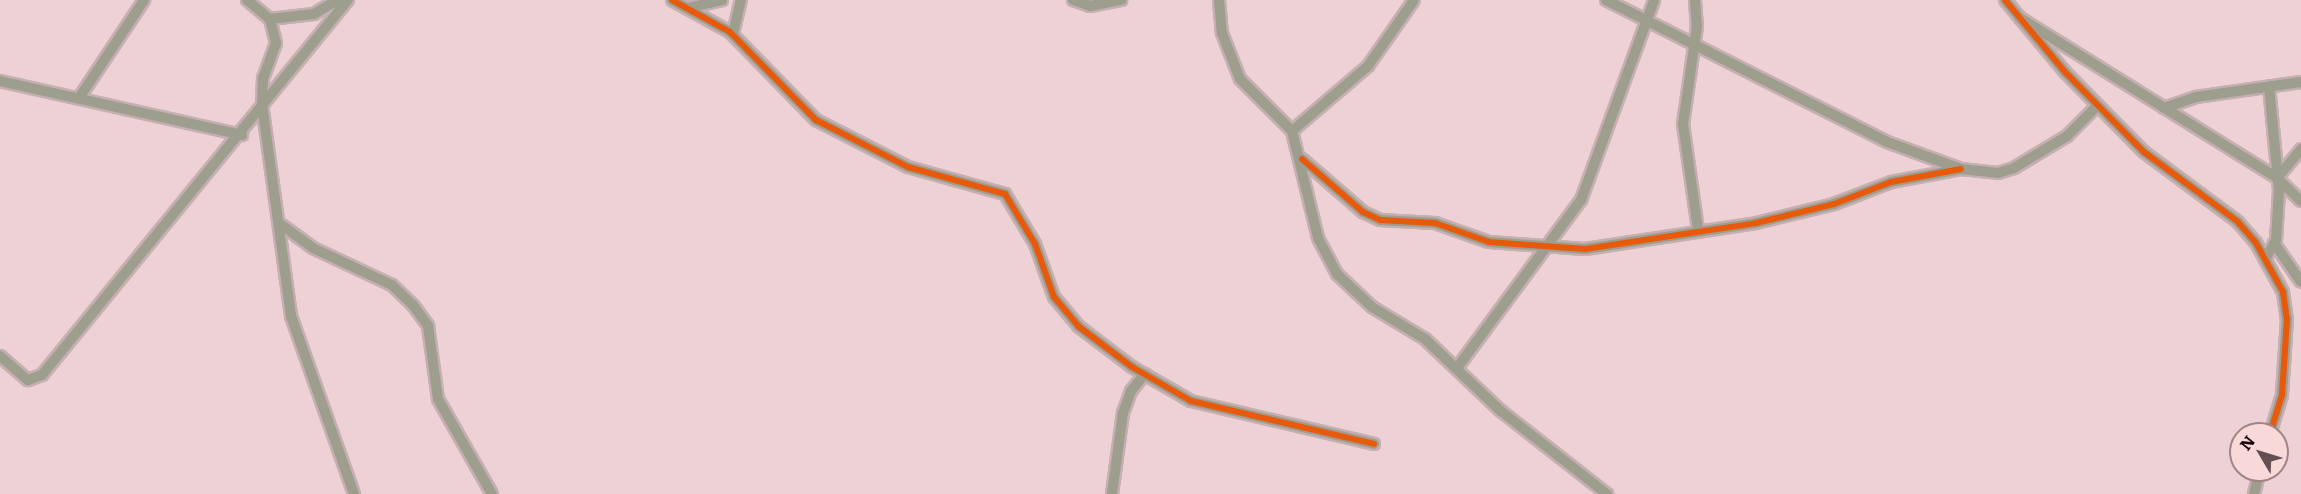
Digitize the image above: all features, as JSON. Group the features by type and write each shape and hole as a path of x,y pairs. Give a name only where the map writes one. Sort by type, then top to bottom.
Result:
{"street":[{"path":"79,98 144,0"},
{"path":"247,0 270,19 276,43 263,78 262,105 291,316 354,494"},
{"path":"270,19 314,14 337,0"},
{"path":"0,356 28,380 42,375 242,135 262,105 348,0"},
{"path":"672,0 733,34 802,100 814,119 914,170 1005,194 1035,244 1054,297 1078,326 1132,367 1191,401 1374,444"},
{"path":"688,8 722,0"},
{"path":"733,34 741,0"},
{"path":"1073,0 1090,6 1121,0"},
{"path":"1219,0 1222,33 1240,79 1292,131 1302,159 1318,238 1337,274 1457,368 1537,442 1607,494"},
{"path":"1292,131 1368,66 1414,0"},
{"path":"1606,0 1694,47 1887,142 1960,170"},
{"path":"1457,368 1581,200 1644,21 1654,0"},
{"path":"1695,0 1694,47 1683,124 1698,230"},
{"path":"2005,0 2097,106 2144,152 2237,221 2265,259 2283,292 2287,319 2282,394 2274,422"},
{"path":"2018,17 2277,178 2301,201"},
{"path":"0,81 242,135"},
{"path":"2164,108 2269,86 2301,82"},
{"path":"2265,259 2274,243 2277,178 2269,86"},
{"path":"1302,159 1363,212 1380,220 1435,223 1482,240 1608,248 1698,230 1756,223 1834,204 1892,182 1960,170 1998,173 2014,168 2067,136 2097,106"},
{"path":"2277,178 2301,149"},
{"path":"279,223 313,248 392,285 413,305 428,326 438,399 492,494"},
{"path":"2274,243 2301,282"},
{"path":"1132,367 1135,384"},
{"path":"1112,494 1123,413 1135,384 1146,374"}],"cycle path":[{"path":"672,0 730,32 816,120 908,167 1005,194 1035,244 1054,297 1078,326 1132,367 1191,401 1374,444"},
{"path":"2005,0 2065,72 2144,152 2237,221 2256,243 2283,292 2287,319 2282,395 2274,422"},
{"path":"1302,159 1363,212 1380,220 1435,223 1489,242 1585,249 1756,223 1834,204 1891,182 1961,169"}]}
